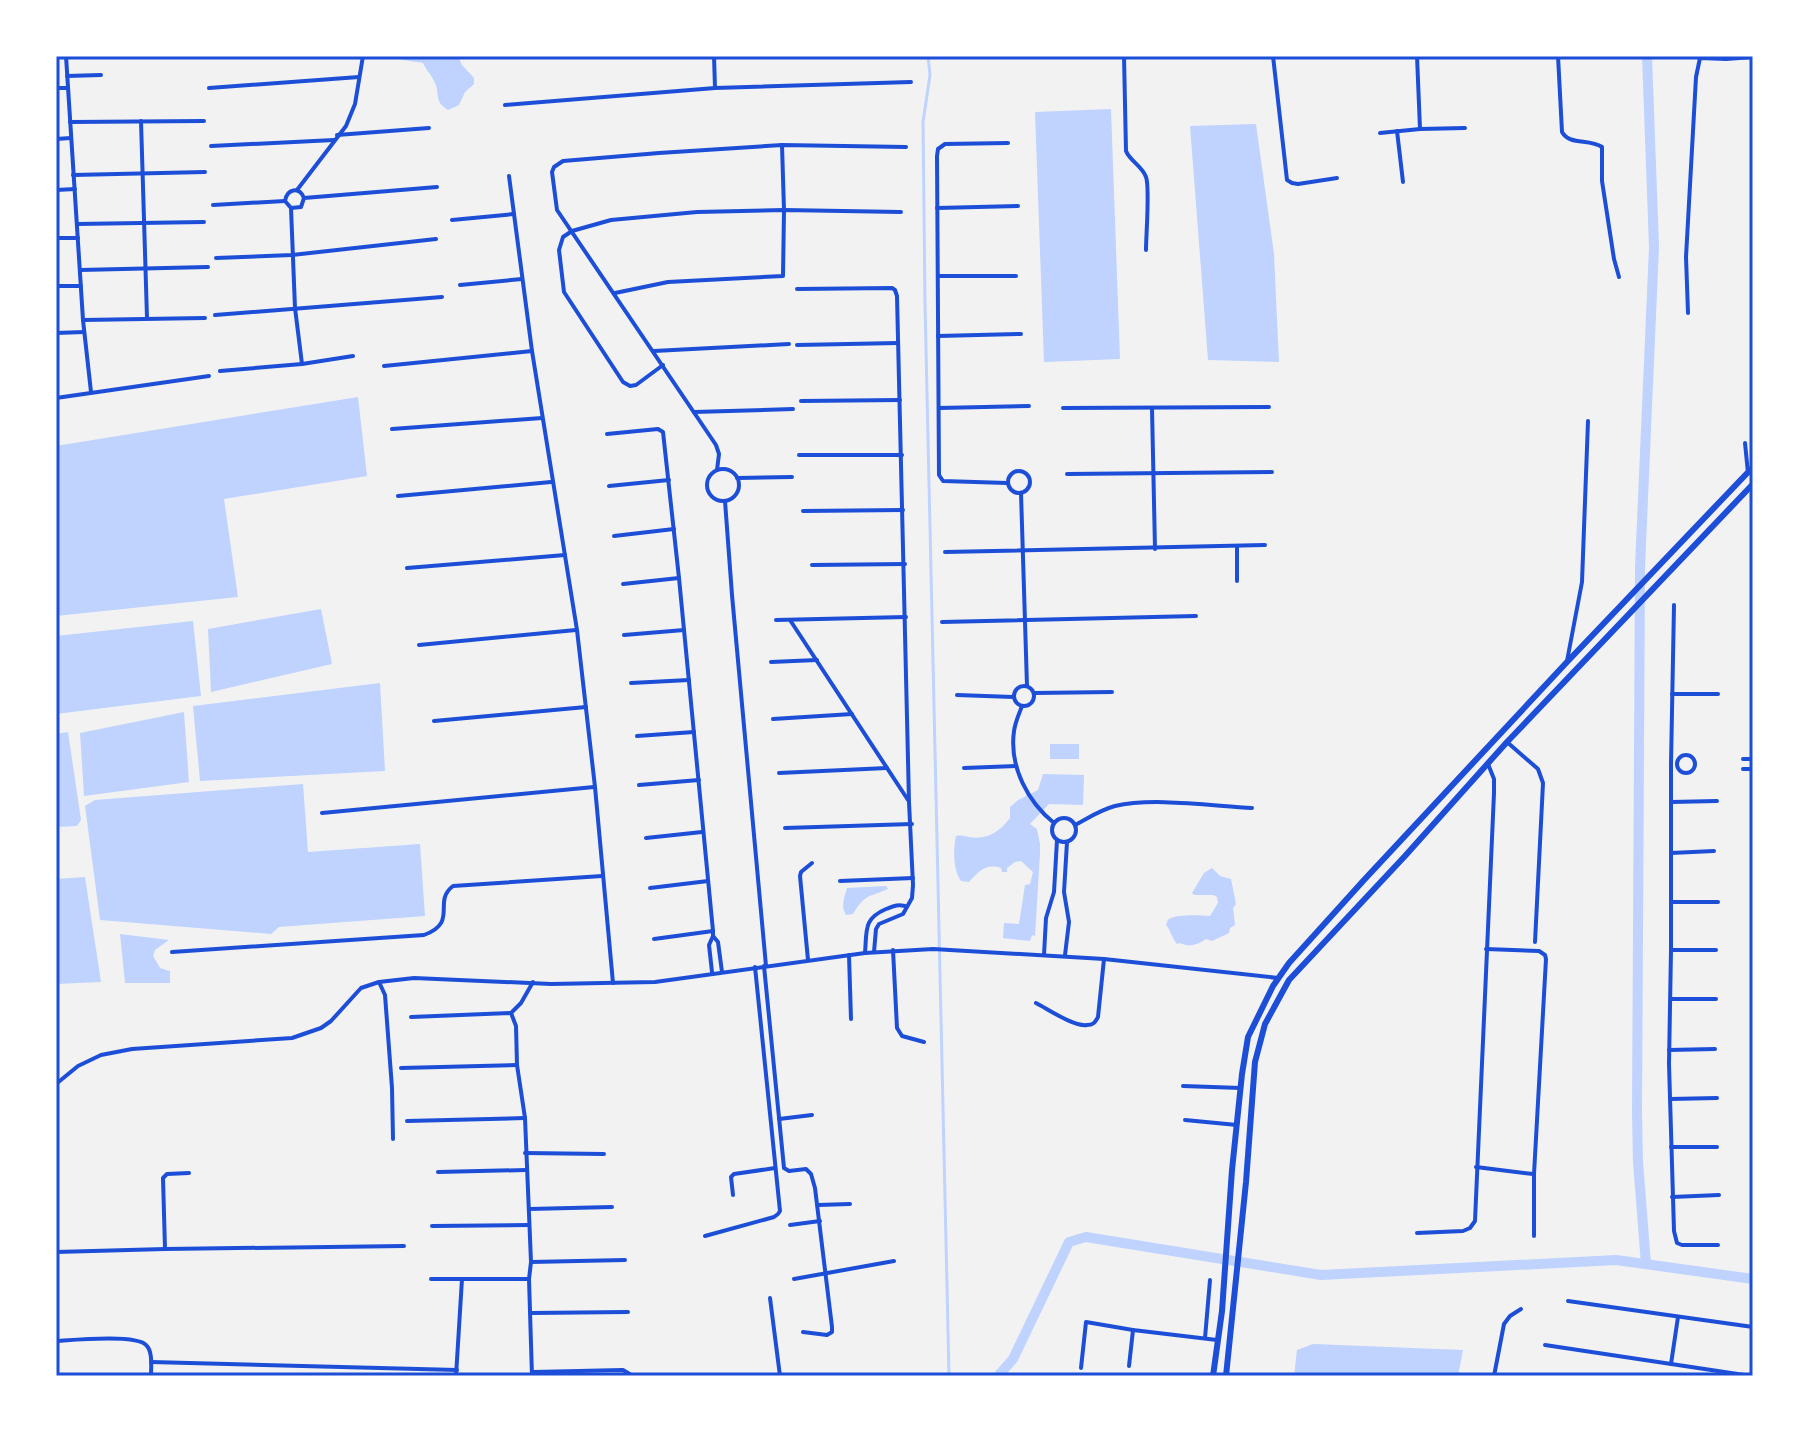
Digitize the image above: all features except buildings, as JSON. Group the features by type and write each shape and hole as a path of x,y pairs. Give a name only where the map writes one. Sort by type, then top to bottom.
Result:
{"main road":[{"path":"1213,1376 1248,1037 1278,978 1364,880 1750,470"},
{"path":"1226,1376 1255,1062 1265,1024 1289,980 1507,742 1753,484"},
{"path":"1278,978 1289,980"}],"street":[{"path":"66,56 83,320 91,392"},
{"path":"297,190 346,126 355,104 363,56"},
{"path":"714,56 715,88"},
{"path":"1124,56 1126,151 1147,181 1146,250"},
{"path":"1273,56 1287,180 1298,184 1337,178"},
{"path":"1417,56 1420,129"},
{"path":"1558,56 1564,137 1602,147 1602,181 1619,277"},
{"path":"1688,313 1686,257 1696,77 1700,57 1753,57"},
{"path":"67,76 101,75"},
{"path":"209,88 359,77"},
{"path":"505,105 715,88 911,82"},
{"path":"56,88 68,88"},
{"path":"141,121 147,318"},
{"path":"70,122 204,121"},
{"path":"211,146 429,128"},
{"path":"1380,133 1465,128"},
{"path":"1397,131 1403,182"},
{"path":"56,139 71,138"},
{"path":"1007,483 940,479 937,208 938,149 941,145 1008,143"},
{"path":"615,293 668,282 783,276 782,145"},
{"path":"717,470 719,454 716,445 557,210 554,167 563,161 782,145 906,147"},
{"path":"73,175 205,172"},
{"path":"509,176 542,418 577,630 613,983"},
{"path":"304,198 437,187"},
{"path":"56,190 75,189"},
{"path":"285,201 291,190 302,193 301,207 291,208"},
{"path":"213,205 285,201"},
{"path":"285,201 291,208 295,308 302,364"},
{"path":"937,208 1018,206"},
{"path":"663,365 636,385 623,382 564,292 559,250 563,237 572,231 611,220 697,212 901,212"},
{"path":"452,220 514,214"},
{"path":"77,224 204,222"},
{"path":"56,238 78,238"},
{"path":"216,258 292,255 436,239"},
{"path":"80,270 208,267"},
{"path":"938,276 1016,276"},
{"path":"460,285 522,279"},
{"path":"56,286 81,286"},
{"path":"797,289 892,288 897,296 913,878 912,898 903,914 879,924 876,929 874,952"},
{"path":"215,315 442,297"},
{"path":"83,320 205,318"},
{"path":"56,333 84,332"},
{"path":"938,336 1021,334"},
{"path":"797,345 898,343"},
{"path":"654,351 789,344"},
{"path":"384,366 532,351"},
{"path":"220,371 353,356"},
{"path":"56,398 209,376"},
{"path":"801,401 900,400"},
{"path":"938,408 1029,406"},
{"path":"1063,408 1269,407"},
{"path":"1152,408 1155,549"},
{"path":"694,412 793,409"},
{"path":"392,429 542,418"},
{"path":"1567,662 1582,582 1588,421"},
{"path":"607,434 661,430 664,439 713,934 709,945 712,973"},
{"path":"1745,443 1750,470"},
{"path":"799,455 902,455"},
{"path":"726,469 737,478 737,492 725,501 711,496 707,487 709,477 717,470 726,469"},
{"path":"1013,472 1029,476 1030,484 1021,493 1010,490 1007,483 1013,472"},
{"path":"1067,474 1272,472"},
{"path":"737,478 792,477"},
{"path":"609,486 669,480"},
{"path":"398,496 552,482"},
{"path":"1013,697 1022,706 1034,699 1034,693 1027,686 1021,493"},
{"path":"725,501 784,1168 789,1171 806,1169 815,1188 832,1332 827,1335 803,1332"},
{"path":"803,511 903,510"},
{"path":"614,536 674,529"},
{"path":"945,552 1265,545"},
{"path":"1237,546 1237,581"},
{"path":"407,568 565,555"},
{"path":"812,565 905,564"},
{"path":"623,584 679,578"},
{"path":"1674,605 1669,1050 1674,1231 1677,1243 1682,1245 1718,1245"},
{"path":"942,622 1196,616"},
{"path":"776,620 906,617"},
{"path":"790,620 909,802"},
{"path":"419,645 577,630"},
{"path":"624,635 684,630"},
{"path":"771,662 817,660"},
{"path":"631,683 689,680"},
{"path":"1013,697 1016,689 1027,686"},
{"path":"1034,693 1112,692"},
{"path":"1672,694 1718,694"},
{"path":"957,695 1013,697"},
{"path":"1022,706 1014,729 1016,766 1028,795 1054,823"},
{"path":"434,721 586,707"},
{"path":"773,719 852,714"},
{"path":"637,736 694,732"},
{"path":"1507,742 1538,769 1542,777 1535,942"},
{"path":"1686,754 1695,762 1692,770 1686,773 1674,764 1686,754"},
{"path":"1743,759 1753,759"},
{"path":"1417,1233 1463,1231 1475,1221 1494,793 1494,779 1488,764"},
{"path":"964,768 1016,766"},
{"path":"779,773 887,768"},
{"path":"1743,769 1753,769"},
{"path":"639,785 699,780"},
{"path":"322,813 595,787"},
{"path":"1670,802 1717,801"},
{"path":"1075,825 1097,813 1128,803 1252,808"},
{"path":"1044,955 1046,918 1054,892 1057,840 1052,831 1054,823 1066,818 1075,825 1076,834 1067,842 1064,892 1069,922 1065,956"},
{"path":"785,828 912,824"},
{"path":"646,838 702,832"},
{"path":"1057,840 1067,842"},
{"path":"1671,853 1714,851"},
{"path":"808,960 799,884 801,872 812,863"},
{"path":"172,952 424,935 442,924 445,896 453,886 602,876"},
{"path":"840,881 913,878"},
{"path":"650,888 708,881"},
{"path":"1054,892 1064,892"},
{"path":"1671,902 1718,902"},
{"path":"865,953 871,917 899,905 906,907"},
{"path":"654,939 713,934"},
{"path":"713,934 718,942 722,972"},
{"path":"56,1084 78,1066 101,1055 132,1049 292,1038 321,1028 331,1021 361,988 379,982 414,978 551,984 655,982 865,953 933,949 1104,959 1278,978"},
{"path":"1486,949 1539,951 1546,959 1534,1174 1534,1236"},
{"path":"893,950 897,1028 902,1036 924,1042"},
{"path":"1671,950 1716,950"},
{"path":"849,955 851,1019"},
{"path":"1036,1003 1078,1024 1094,1023 1098,1017 1104,959"},
{"path":"705,1236 780,1211 755,967"},
{"path":"379,982 385,995 393,1139"},
{"path":"411,1017 511,1013 533,982"},
{"path":"1671,999 1716,999"},
{"path":"511,1013 516,1026 517,1065 525,1118 533,1374 623,1373 633,1376"},
{"path":"1669,1050 1715,1049"},
{"path":"401,1068 517,1065"},
{"path":"1183,1086 1241,1088"},
{"path":"1670,1099 1717,1098"},
{"path":"779,1119 812,1115"},
{"path":"407,1121 525,1118"},
{"path":"1185,1120 1237,1125"},
{"path":"1671,1147 1717,1147"},
{"path":"525,1153 604,1154"},
{"path":"1476,1167 1534,1174"},
{"path":"733,1195 731,1177 734,1174 775,1168"},
{"path":"438,1172 526,1170"},
{"path":"165,1249 163,1178 167,1174 189,1173"},
{"path":"1672,1197 1719,1195"},
{"path":"818,1205 850,1204"},
{"path":"529,1209 612,1207"},
{"path":"790,1225 820,1221"},
{"path":"432,1226 529,1225"},
{"path":"56,1252 404,1246"},
{"path":"531,1262 625,1260"},
{"path":"794,1279 894,1261"},
{"path":"431,1279 529,1279"},
{"path":"151,1362 456,1373 462,1279"},
{"path":"1205,1338 1210,1280"},
{"path":"770,1298 780,1376"},
{"path":"1568,1301 1753,1327"},
{"path":"1494,1376 1504,1324 1521,1309"},
{"path":"531,1313 628,1312"},
{"path":"1671,1364 1678,1317"},
{"path":"1081,1368 1086,1322 1217,1340"},
{"path":"1129,1366 1133,1330"},
{"path":"56,1341 135,1340 145,1343 149,1348 151,1376"},
{"path":"1545,1345 1751,1376"}],"water":[{"path":"397,56 458,56 474,78 474,84 465,92 459,105 448,110 440,104 436,86 423,63"},
{"path":"1111,109 1120,359 1044,362 1035,112"},
{"path":"1256,124 1274,254 1279,362 1208,360 1190,126"},
{"path":"358,397 367,476 224,499 238,597 56,616 56,446"},
{"path":"321,609 332,664 211,692 208,629"},
{"path":"193,621 201,696 56,714 56,636"},
{"path":"380,683 385,771 200,781 193,706"},
{"path":"184,712 189,782 84,796 80,733"},
{"path":"68,732 81,820 77,826 56,827 56,734"},
{"path":"1050,744 1079,744 1079,759 1050,759"},
{"path":"1043,774 1084,775 1083,805 1049,804 1030,824 1037,829 1040,844 1035,936 1032,935 1030,941 1003,938 1004,923 1019,924 1025,885 1030,884 1033,872 1021,861 1007,868 1007,872 1002,872 1001,868 987,867 969,882 961,881 954,859 956,836 976,838 997,831 1010,818 1010,807 1038,790"},
{"path":"303,784 308,852 420,844 425,916 279,927 271,934 100,920 85,806 95,800"},
{"path":"1212,868 1220,876 1231,879 1236,904 1233,908 1235,925 1229,933 1212,941 1206,939 1194,945 1177,944 1166,925 1168,919 1210,916 1218,903 1213,895 1192,893 1204,873"},
{"path":"85,877 101,982 56,984 56,879"},
{"path":"886,886 888,889 868,897 853,914 846,915 843,905 847,888"},
{"path":"120,934 169,940 155,950 153,956 160,968 170,971 170,983 125,983"},
{"path":"1313,1344 1463,1350 1458,1376 1294,1376 1297,1350"}],"waterway":[{"path":"928,56 930,75 923,122 925,304 949,1376"},
{"path":"1646,1264 1637,1113 1640,567 1654,247 1647,56"},
{"path":"998,1376 1013,1359 1069,1242 1086,1237 1321,1275 1616,1260 1753,1279"}]}
